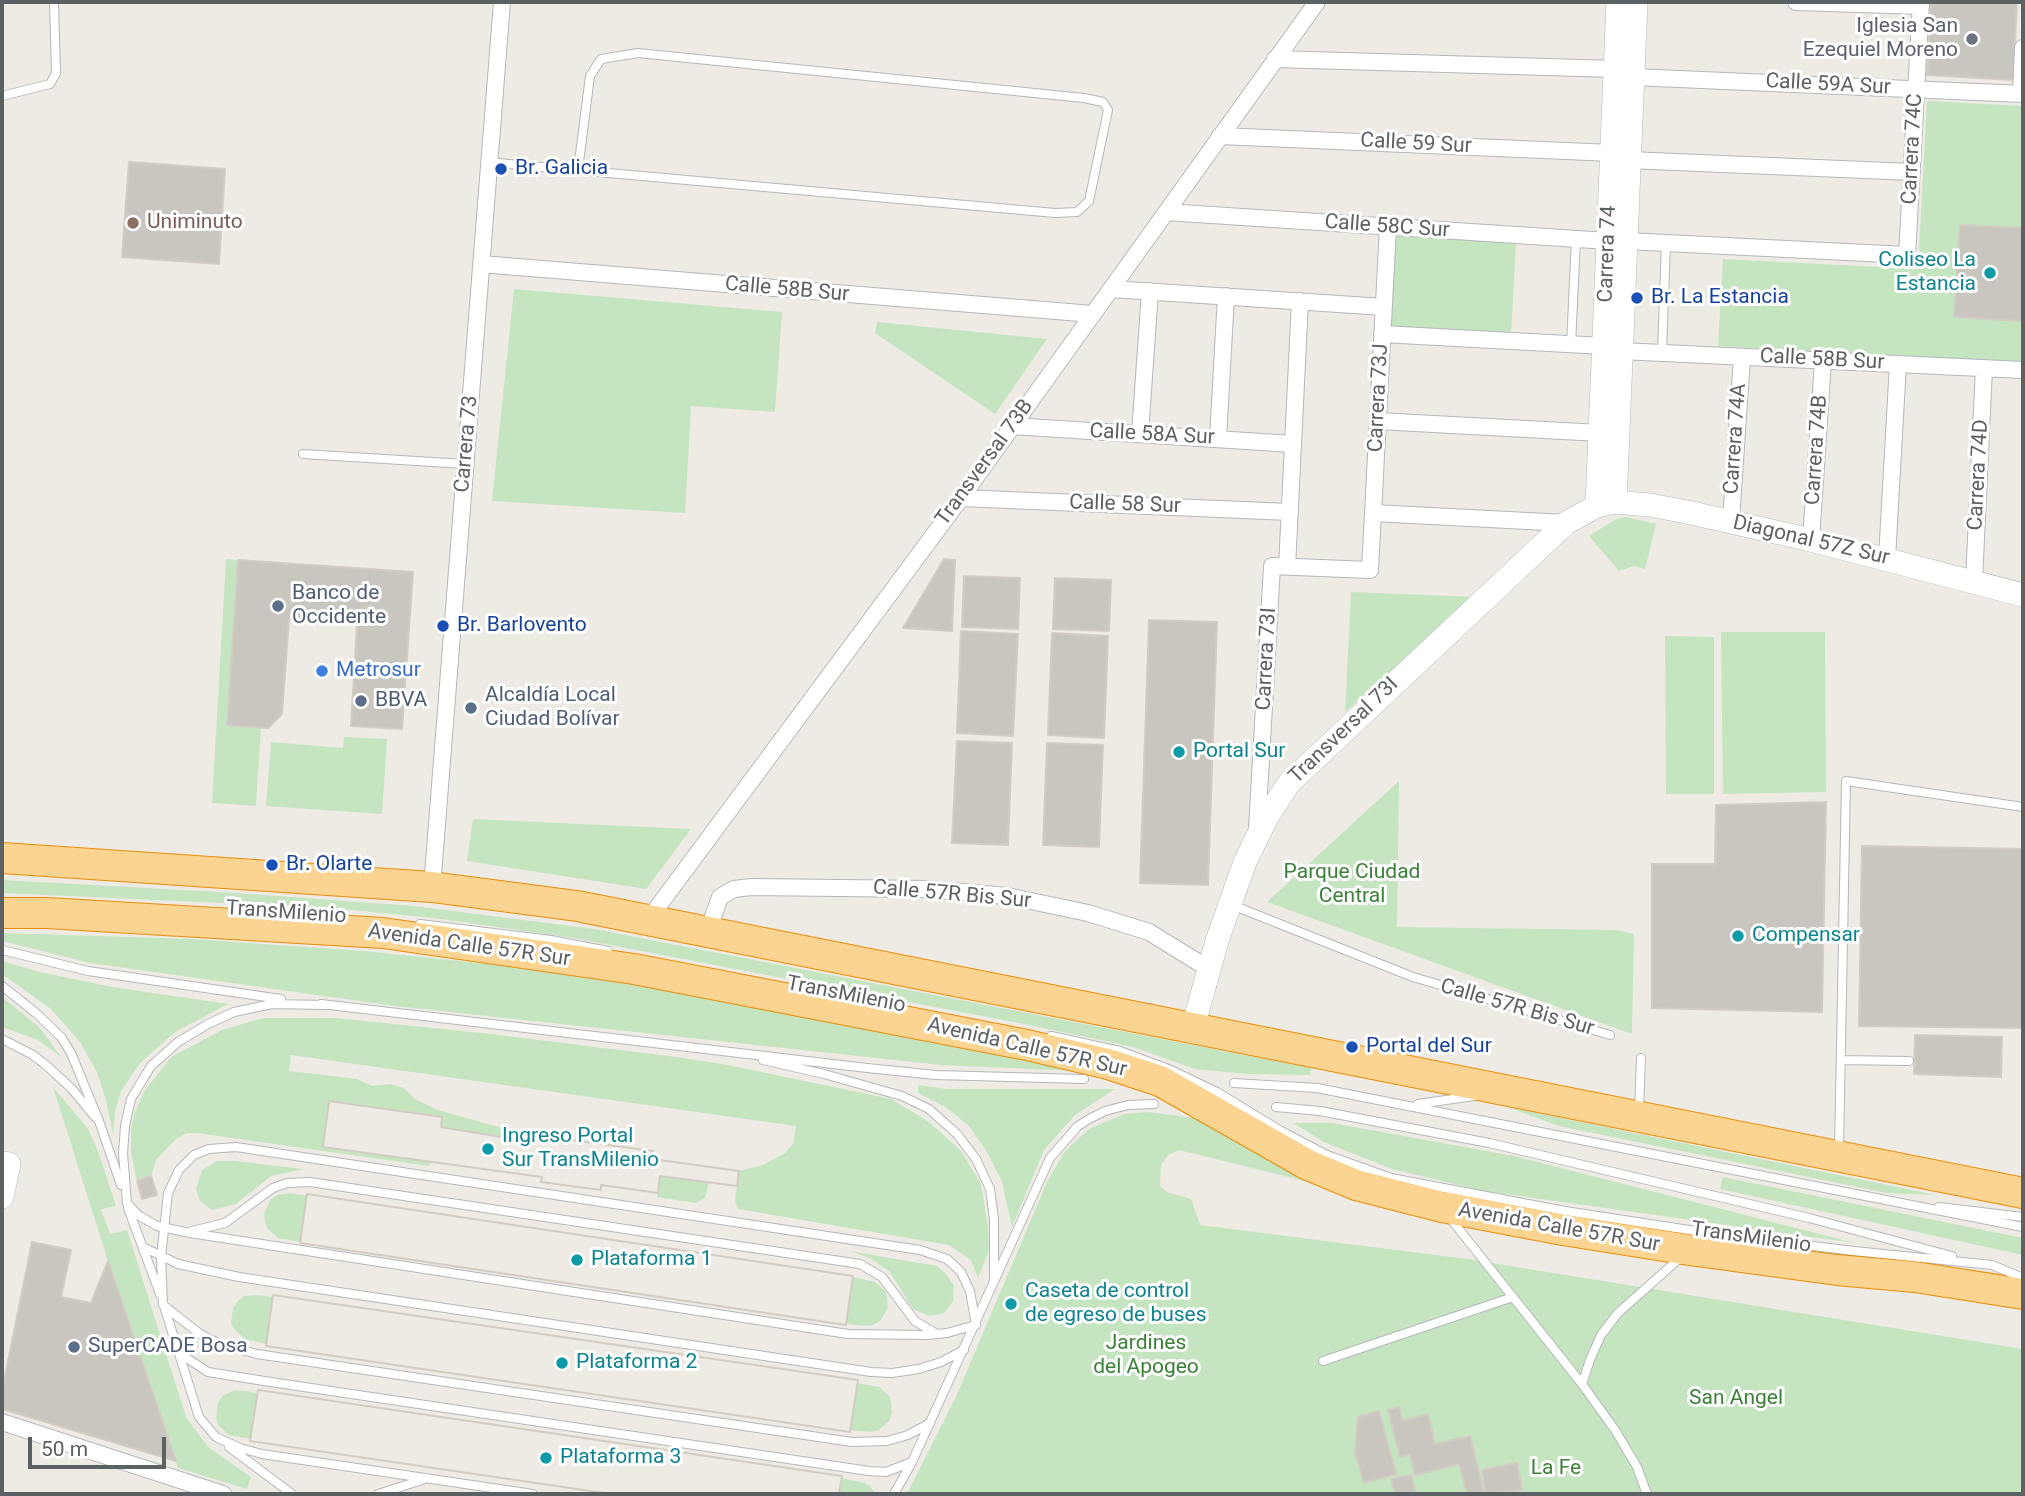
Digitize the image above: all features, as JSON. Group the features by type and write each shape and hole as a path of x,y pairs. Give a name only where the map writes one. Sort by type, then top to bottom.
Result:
{"highway":[{"path":"2,858 432,887 577,906 2023,1193"},
{"name":"Avenida Calle 57R Sur","path":"2,913 47,913 437,939 634,969 1027,1045 1108,1064 1160,1081 1308,1165 1356,1185 1442,1207 1689,1250 1837,1270 1915,1277 2023,1294"}],"street":[{"name":"Carrera 73","path":"432,887 502,2"},
{"name":"Transversal 73B","path":"648,920 961,498 1317,2"},
{"name":"Carrera 74","path":"1618,2 1624,73"},
{"name":"Carrera 74","path":"1606,504 1624,73 1636,2"},
{"path":"1796,2 1921,4"},
{"name":"Carrera 74C","path":"1907,255 1921,4"},
{"path":"2022,94 2023,48"},
{"name":"Calle 59A Sur","path":"1275,59 1624,73 2022,94"},
{"name":"Calle 59 Sur","path":"1220,136 1912,172"},
{"name":"Calle 58C Sur","path":"1166,212 1576,239 1907,255"},
{"name":"Carrera 73J","path":"1280,566 1370,570 1388,227"},
{"name":"Calle 58B Sur","path":"481,264 1093,314"},
{"path":"1111,289 1384,307"},
{"path":"1140,434 1150,291"},
{"path":"1218,439 1226,296"},
{"name":"Carrera 73I","path":"1256,836 1280,566 1290,512 1300,301"},
{"name":"Calle 58B Sur","path":"1382,334 1662,353 2023,370"},
{"name":"Carrera 74","path":"1606,504 1600,433 1612,349"},
{"name":"Carrera 74A","path":"1731,521 1742,357"},
{"name":"Carrera 74B","path":"1811,540 1823,360"},
{"path":"1887,558 1899,364"},
{"name":"Carrera 74D","path":"1973,582 1984,368"},
{"path":"1377,421 1600,433"},
{"name":"Calle 58A Sur","path":"1012,426 1293,444"},
{"name":"Calle 58 Sur","path":"961,498 1290,512"},
{"name":"Diagonal 57Z Sur","path":"1606,504 1650,505 1731,521 1887,558 2023,595"},
{"name":"Transversal 73I","path":"1193,1027 1229,904 1256,836 1278,798 1304,767 1566,523 1606,504"},
{"path":"1373,513 1566,523"},
{"name":"Calle 57R Bis Sur","path":"708,931 720,897 734,889 928,889 1007,896 1088,913 1149,932 1209,969"},
{"path":"2,1163 9,1164 2,1197"},
{"path":"2,1422 223,1494"}],"lane":[{"path":"2,96 50,84 56,73 54,2"},
{"path":"489,162 1055,213 1077,212 1089,201 1108,110 1102,102 1084,98 638,53 601,59 590,76 578,170"},
{"path":"1571,345 1576,239"},
{"path":"1662,353 1666,243"},
{"path":"303,454 465,464"},
{"path":"1839,1156 1846,780 2023,807"},
{"name":"Calle 57R Bis Sur","path":"1229,904 1413,977 1609,1035"},
{"name":"TransMilenio","path":"222,909 343,916"},
{"path":"410,923 551,940 619,953"},
{"path":"2,950 89,971 326,1005 936,1075 1084,1079"},
{"path":"2,986 61,1037 80,1070 163,1305 199,1417 216,1437 292,1494"},
{"path":"326,1005 272,1004 246,1008 208,1024 164,1053 151,1066 137,1088 128,1112 123,1153 127,1203 144,1220 178,1231 848,1334 942,1334 976,1325"},
{"name":"TransMilenio","path":"1039,1033 1100,1046 1171,1070 1216,1092 1327,1155 1391,1178 1565,1211 1701,1232 1992,1265 2023,1278"},
{"path":"2,1039 33,1055 47,1066 72,1089 99,1121"},
{"path":"720,1051 861,1083 902,1096 929,1109 957,1134 976,1159 990,1189 996,1243 994,1285"},
{"path":"1639,1117 1641,1058"},
{"path":"1841,1060 1909,1060"},
{"path":"1234,1083 1317,1088 1412,1105 2023,1227"},
{"path":"1412,1105 1508,1090"},
{"path":"894,1494 912,1462 976,1325 1041,1177 1060,1145 1078,1126 1105,1111 1128,1105 1154,1104"},
{"name":"TransMilenio","path":"1276,1107 1320,1111 1489,1143 2023,1271"},
{"path":"930,1423 908,1435 887,1441 852,1442 257,1354 222,1345 200,1334 163,1305 160,1257 168,1193 183,1164 204,1150 236,1147 920,1250 947,1259 961,1272 970,1291 976,1325"},
{"path":"178,1231 214,1227 236,1216 274,1188 287,1183 310,1182 860,1264 882,1277 915,1321 927,1330 942,1334"},
{"path":"1895,1203 2023,1217"},
{"path":"1442,1207 1582,1384 1615,1430 1637,1467 1647,1494"},
{"path":"143,1247 178,1264 261,1280 871,1372 892,1373 919,1369 942,1362 964,1350"},
{"path":"1582,1384 1601,1335 1618,1313 1689,1250"},
{"path":"1323,1361 1513,1297"},
{"path":"179,1353 208,1372 276,1383 869,1471 886,1472 912,1462"},
{"path":"216,1437 262,1454 533,1494"},
{"path":"378,1494 426,1479"}],"green space":[{"path":"1927,101 2023,106 2023,364 1718,346 1723,259 1918,269"},
{"path":"1395,236 1516,243 1511,334 1389,327"},
{"path":"514,289 782,312 775,412 691,406 685,513 492,501"},
{"path":"877,322 1047,339 995,414 875,333"},
{"path":"1626,517 1656,524 1645,569 1634,566 1619,571 1589,536 1616,519"},
{"path":"226,559 238,560 227,725 261,728 256,806 212,803"},
{"path":"1351,592 1477,597 1345,712"},
{"path":"1721,632 1825,632 1826,792 1723,794"},
{"path":"1665,636 1714,637 1714,794 1666,794"},
{"path":"344,737 387,739 382,814 266,806 271,742 343,748"},
{"name":"Parque Ciudad Central","path":"1399,781 1397,927 1617,930 1634,934 1632,1034 1267,902"},
{"path":"473,819 691,829 646,889 467,861"},
{"path":"2,880 414,906 594,929 1311,1068 1310,1075 1248,1074 1195,1069 1133,1047 573,938 434,918 331,908 2,893"},
{"path":"2,933 192,939 364,951 545,970 822,1017 1079,1071 941,1065 395,1006 90,963 2,941"},
{"path":"2,961 112,987 228,1004 175,1032 140,1063 121,1091 113,1134 97,1072 80,1042 51,1009 2,974"},
{"path":"2,997 40,1028 61,1057 38,1040 2,1027"},
{"path":"263,1018 335,1018 676,1057 728,1065 891,1099 929,1122 961,1151 981,1184 989,1250 978,1278 971,1260 949,1245 738,1209 735,1201 739,1171 763,1165 785,1153 793,1144 796,1126 291,1055 289,1071 357,1079 372,1086 391,1084 404,1088 415,1099 438,1110 520,1133 519,1140 441,1127 441,1117 330,1101 323,1147 430,1162 429,1166 187,1133 176,1139 156,1160 151,1176 137,1181 131,1152 131,1129 135,1112 144,1092 171,1057 222,1030"},
{"path":"918,1085 947,1089 1115,1089 1075,1115 1044,1150 1012,1227 1002,1182 987,1152 969,1126 947,1108 918,1093"},
{"path":"53,1087 88,1129 98,1151 116,1206 101,1209 110,1234 127,1230 186,1417 208,1447 251,1477 247,1489 178,1468"},
{"path":"1507,1107 1936,1195 1887,1193 1559,1126"},
{"name":"Jardines del Apogeo","path":"1149,1112 1194,1118 1313,1183 1179,1150 1168,1155 1161,1165 1160,1186 1167,1192 1191,1199 1200,1225 1467,1259 2023,1349 2023,1494 907,1494 956,1397 1047,1182 1065,1151 1089,1129 1124,1114"},
{"path":"1293,1123 1332,1123 1514,1156 1855,1243 1484,1191 1392,1169 1324,1142"},
{"path":"217,1161 304,1169 271,1176 236,1204 212,1210 200,1201 196,1189 202,1170"},
{"path":"660,1176 709,1182 705,1198 696,1203 657,1197"},
{"path":"1723,1177 2023,1238 2023,1255 1720,1189"},
{"path":"291,1193 307,1196 300,1242 278,1238 267,1228 265,1221 264,1213 271,1199"},
{"path":"849,1251 937,1266 954,1286 953,1301 944,1313 929,1316 913,1309 890,1272 870,1258"},
{"path":"853,1277 875,1282 886,1291 888,1307 881,1320 875,1324 846,1324"},
{"path":"244,1296 273,1297 266,1344 245,1339 231,1323 233,1308 238,1301"},
{"path":"857,1383 879,1387 890,1397 890,1420 879,1430 850,1430"},
{"path":"235,1390 258,1393 251,1439 229,1435 218,1425 218,1403 222,1396"},
{"path":"842,1478 864,1483 870,1486 875,1494 839,1494"}],"building":[{"name":"Iglesia San Ezequiel Moreno","path":"1931,2 2017,2 2013,80 1927,75"},
{"path":"129,162 225,169 219,264 122,257"},
{"name":"Coliseo La Estancia","path":"1960,225 2023,228 2023,321 1954,317"},
{"path":"944,559 955,560 952,631 903,628"},
{"path":"238,560 413,572 402,729 351,726 357,624 289,619 282,714 268,728 227,725"},
{"path":"964,576 1020,578 1018,629 962,627"},
{"path":"1055,578 1111,580 1109,631 1053,629"},
{"name":"Portal Sur","path":"1149,620 1217,622 1208,885 1140,883"},
{"path":"961,631 1018,634 1013,736 957,733"},
{"path":"1052,633 1108,636 1104,738 1048,735"},
{"path":"957,741 1012,743 1008,845 952,843"},
{"path":"1047,743 1103,745 1099,847 1043,845"},
{"name":"Compensar","path":"1826,802 1822,1012 1652,1008 1652,864 1715,864 1716,805"},
{"path":"1862,846 2023,849 2023,1028 1859,1026"},
{"path":"1915,1035 2002,1037 2001,1077 1914,1074"},
{"name":"Ingreso Portal Sur TransMilenio","path":"329,1101 442,1117 441,1127 519,1140 520,1133 653,1151 652,1159 739,1171 737,1186 660,1176 658,1193 601,1185 601,1190 541,1182 542,1177 323,1147"},
{"name":"Ingreso Portal Sur TransMilenio","path":"329,1101 442,1117 441,1127 519,1140 520,1133 653,1151 652,1159 739,1171 737,1186 660,1176 658,1193 601,1185 601,1190 541,1182 542,1177 323,1147"},
{"path":"151,1176 157,1195 142,1199 137,1181"},
{"name":"Plataforma 1","path":"307,1194 853,1276 846,1325 300,1243"},
{"name":"Plataforma 1","path":"307,1194 853,1276 846,1325 300,1243"},
{"name":"SuperCADE Bosa","path":"32,1242 71,1250 61,1297 91,1303 108,1261 176,1461 2,1409 2,1391"},
{"name":"Plataforma 2","path":"273,1295 858,1380 850,1432 266,1346"},
{"name":"Plataforma 2","path":"273,1295 858,1380 850,1432 266,1346"},
{"name":"Caseta de control de egreso de buses","path":"1008,1297 1018,1301 1013,1311 1004,1307"},
{"name":"Plataforma 3","path":"258,1390 842,1476 839,1494 611,1494 250,1441"},
{"name":"Plataforma 3","path":"258,1390 842,1476 839,1494 611,1494 250,1441"},
{"path":"1399,1407 1403,1421 1428,1414 1435,1444 1470,1436 1484,1494 1467,1494 1459,1464 1415,1475 1410,1454 1400,1457 1388,1410"},
{"path":"1379,1411 1396,1474 1364,1483 1355,1453 1358,1417"},
{"path":"1517,1463 1522,1490 1486,1494 1482,1470"},
{"path":"1411,1475 1416,1494 1395,1494 1391,1479"}],"place":[{"name":"Iglesia San Ezequiel Moreno","path":"1972,39"},
{"name":"Br. Galicia","path":"501,169"},
{"name":"Uniminuto","path":"133,223"},
{"name":"Coliseo La Estancia","path":"1990,273"},
{"name":"Br. La Estancia","path":"1637,298"},
{"name":"Banco de Occidente","path":"278,606"},
{"name":"Br. Barlovento","path":"443,626"},
{"name":"Metrosur","path":"322,671"},
{"name":"BBVA","path":"361,701"},
{"name":"Alcaldía Local Ciudad Bolívar","path":"471,708"},
{"name":"Portal Sur","path":"1179,752"},
{"name":"Br. Olarte","path":"272,865"},
{"name":"Compensar","path":"1738,936"},
{"name":"Portal del Sur","path":"1352,1047"},
{"name":"Ingreso Portal Sur TransMilenio","path":"488,1149"},
{"name":"Plataforma 1","path":"577,1260"},
{"name":"Caseta de control de egreso de buses","path":"1011,1304"},
{"name":"SuperCADE Bosa","path":"74,1347"},
{"name":"Plataforma 2","path":"562,1363"},
{"name":"Plataforma 3","path":"546,1458"}],"park label":[{"name":"San Angel","path":"1736,1399"},
{"name":"La Fe","path":"1556,1469"}]}
